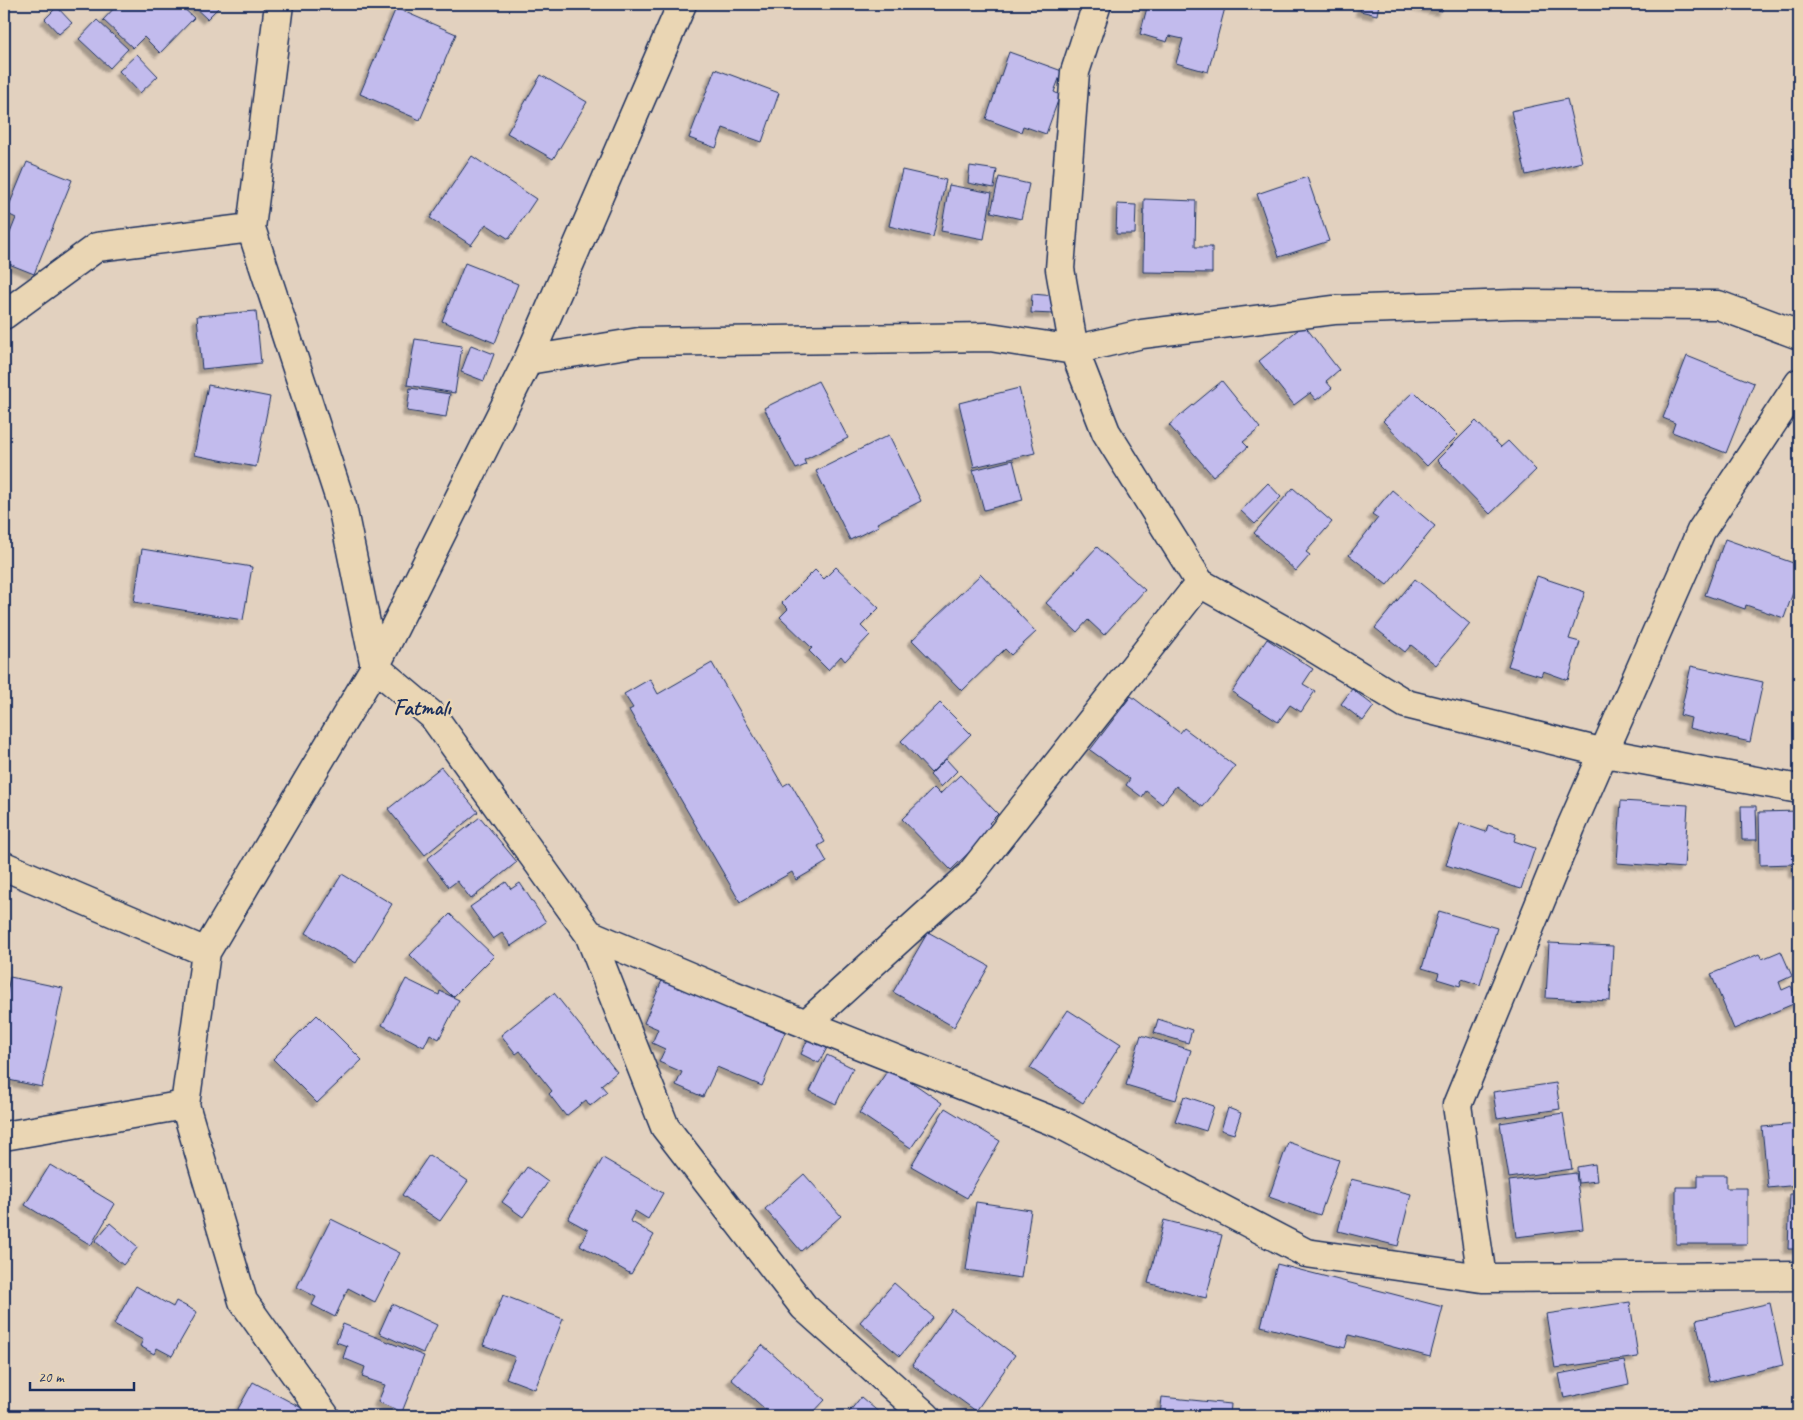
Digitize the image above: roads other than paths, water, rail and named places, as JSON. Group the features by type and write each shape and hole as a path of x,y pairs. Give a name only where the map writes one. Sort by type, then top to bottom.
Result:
{"street":[{"path":"279,4 251,228 342,506 375,667 433,716 589,934 664,1127 804,1307 926,1416"},
{"path":"325,1416 243,1301 186,1105 206,952 375,667 528,360 682,4"},
{"path":"1097,4 1075,72 1060,269 1074,350 1106,432 1200,583 1406,704 1605,753 1799,789"},
{"path":"4,315 97,246 251,228"},
{"path":"528,360 639,342 990,338 1074,350 1142,334 1334,310 1515,304 1718,305 1799,335"},
{"path":"1482,1278 1457,1105 1571,827 1701,531 1799,383"},
{"path":"806,1024 970,875 1200,583"},
{"path":"4,866 206,952"},
{"path":"589,934 806,1024 1060,1124 1306,1253 1482,1278 1799,1276"},
{"path":"4,1136 186,1105"}],"district":[{"name":"Fatmalı","path":"422,708"}]}
